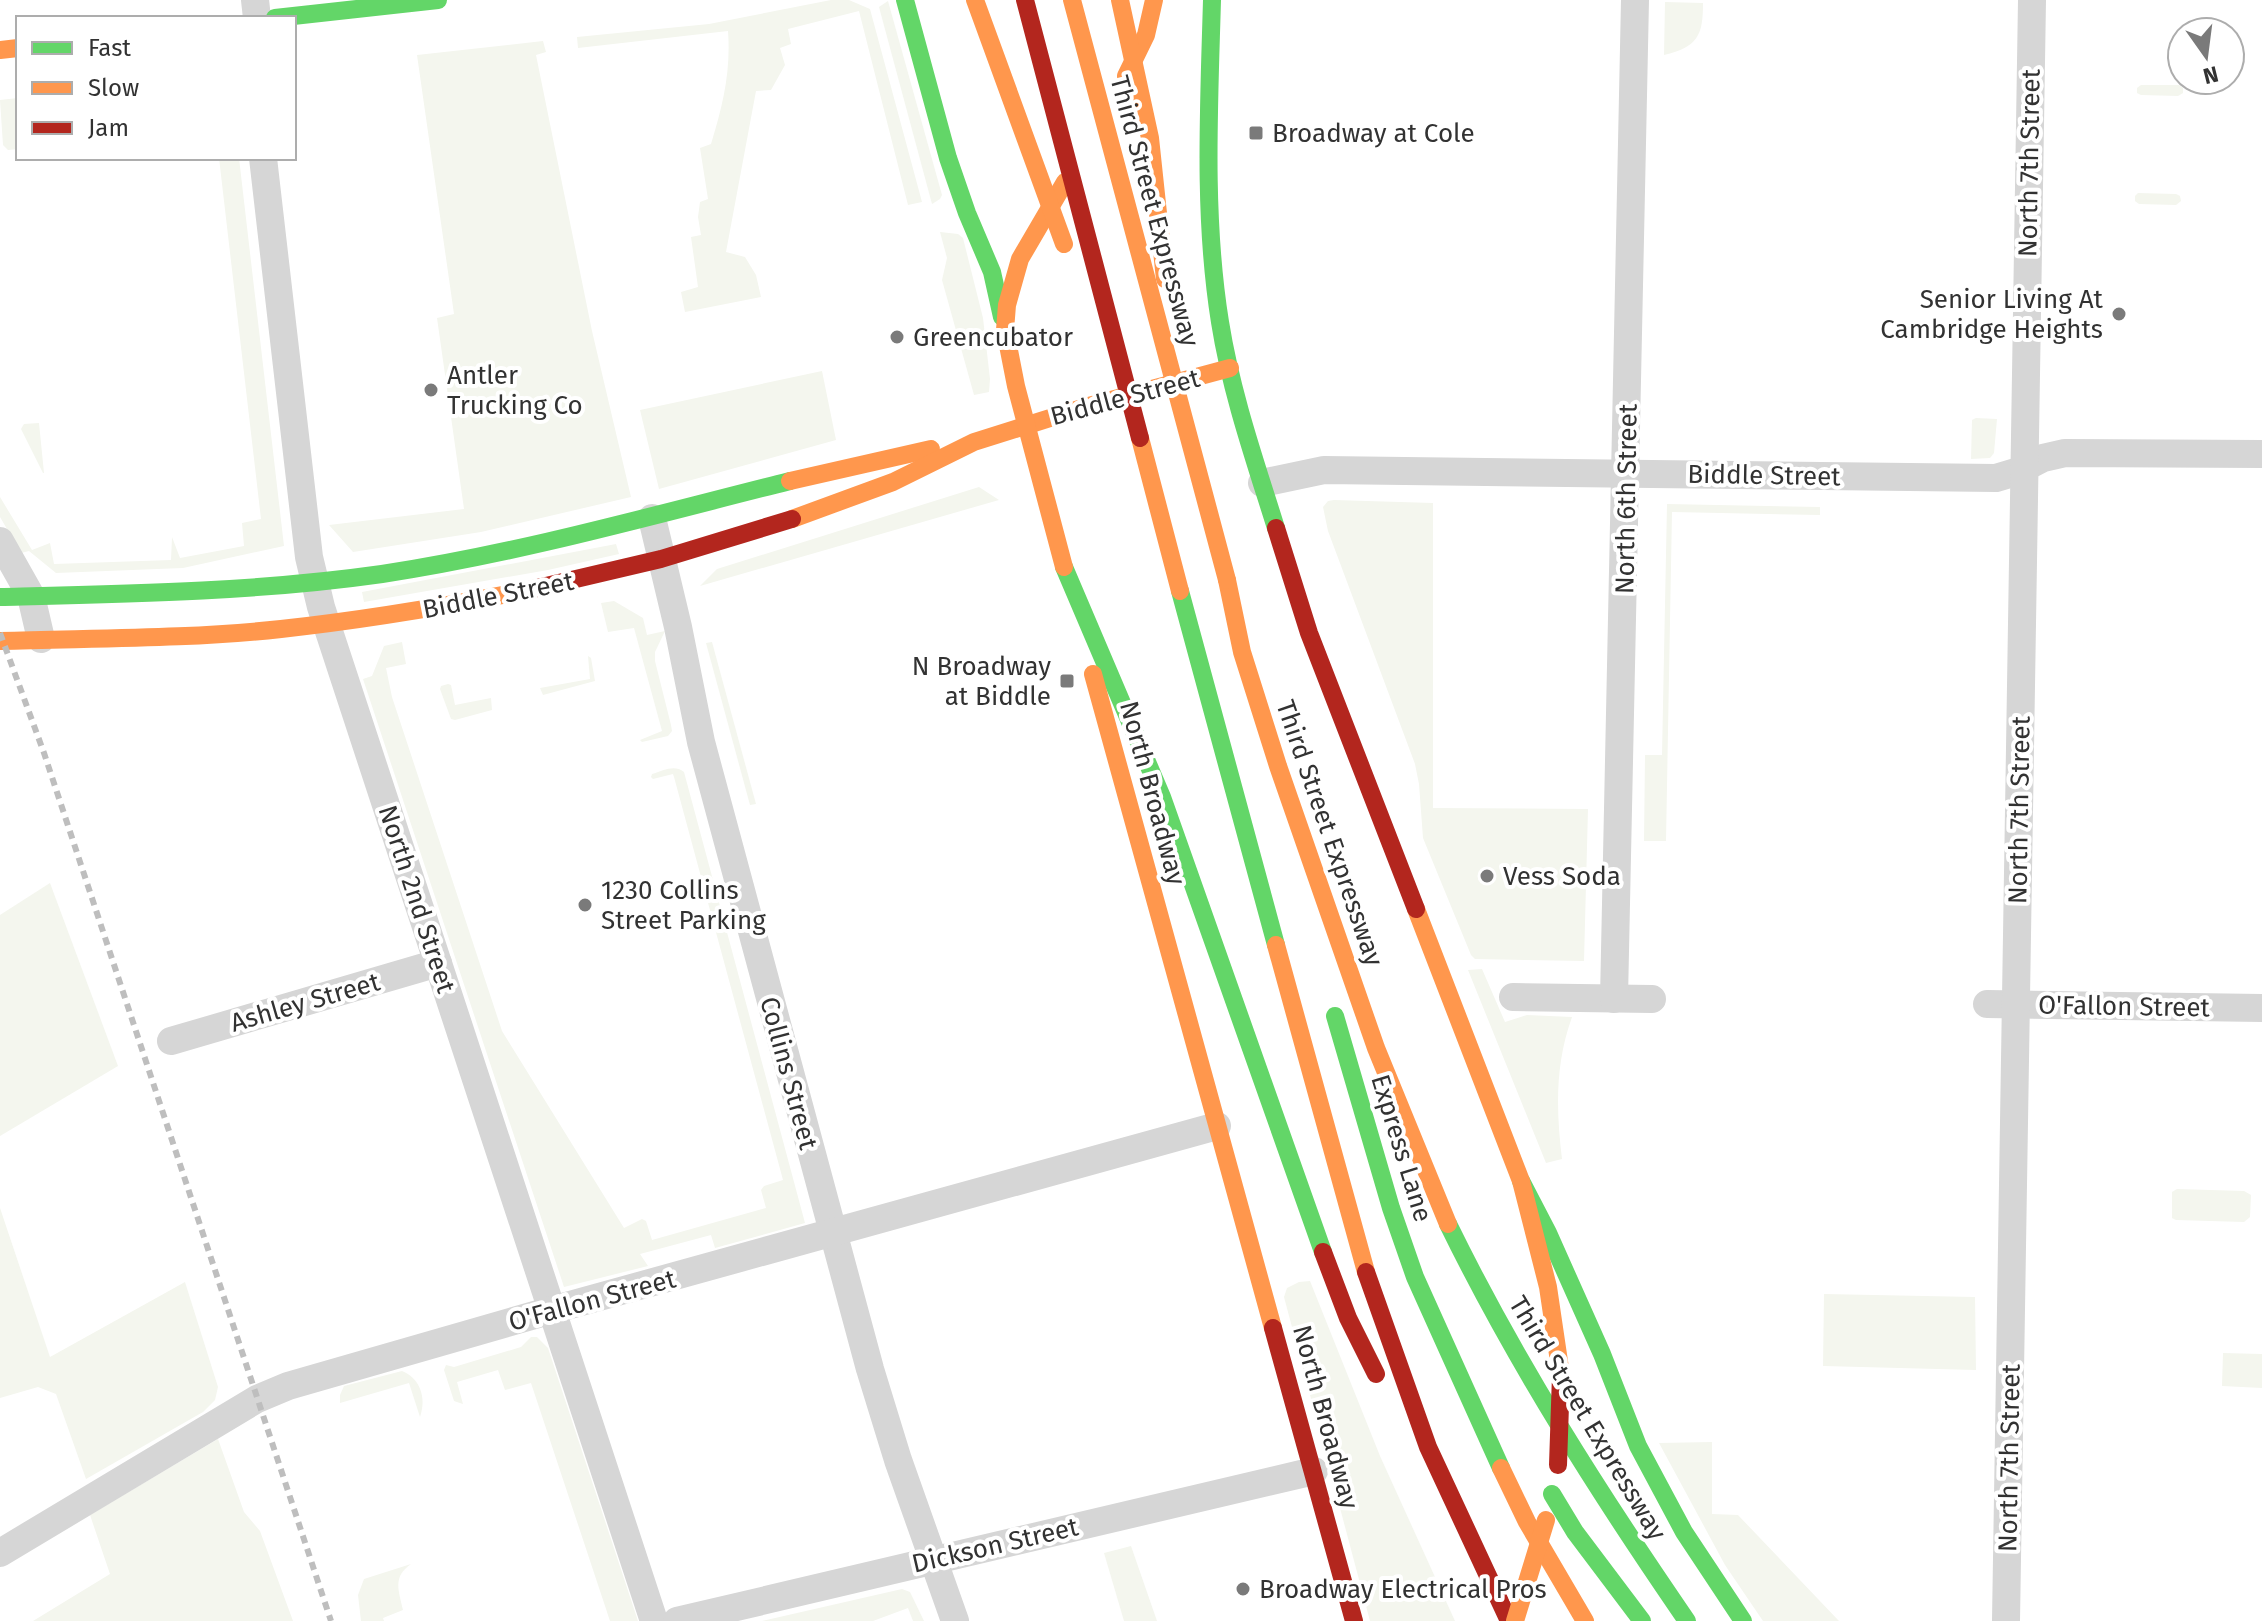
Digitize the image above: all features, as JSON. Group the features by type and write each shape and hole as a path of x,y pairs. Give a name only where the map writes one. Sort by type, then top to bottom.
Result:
{"main road":[{"path":"293,16 438,0"},
{"path":"905,0 951,168 992,272 1005,330"},
{"path":"975,0 1070,259"},
{"path":"1025,0 1180,591 1360,1253 1428,1447 1512,1621"},
{"name":"Third Street Expressway","path":"1072,0 1227,580 1245,661 1373,1042 1408,1133 1491,1311 1566,1441 1687,1621"},
{"path":"1120,0 1155,160 1162,223 1165,349"},
{"name":"North Broadway","path":"1154,0 1146,35 1133,64 1020,259 1009,294 1005,330 1026,425 1064,567 1354,1621"},
{"path":"1212,0 1208,154 1210,236 1218,312 1262,483 1314,647 1521,1181 1574,1291 1644,1457 1684,1532 1743,1621"},
{"path":"1081,285 1128,389"},
{"name":"Biddle Street","path":"0,641 184,636 326,624 493,598 661,559 857,497 974,442 1230,368"},
{"name":"Biddle Street","path":"0,597 187,592 315,582 422,568 503,553 652,518 843,467 974,442"},
{"path":"1064,567 1162,797 1332,1278 1370,1364 1428,1447"},
{"path":"1245,661 1290,855"},
{"name":"Express Lane","path":"1330,1001 1391,1208 1415,1277 1476,1417 1527,1522 1585,1621"},
{"path":"1512,1621 1546,1520 1558,1465 1561,1375 1548,1287 1521,1181"},
{"path":"1552,1494 1575,1532 1642,1621"}],"street":[{"name":"North 6th Street","path":"1614,999 1635,0"},
{"name":"North 7th Street","path":"2006,1621 2032,0"},
{"name":"North 2nd Street","path":"263,160 309,557 326,624 654,1621"},
{"name":"Biddle Street","path":"1262,483 1324,470 1996,478 2065,453 2262,454"},
{"name":"Collins Street","path":"652,518 704,756 833,1234 884,1414 955,1621"},
{"path":"0,541 31,596 41,639"},
{"name":"Ashley Street","path":"171,1041 438,963"},
{"path":"1513,997 1652,999"},
{"name":"O'Fallon Street","path":"1987,1004 2262,1008"},
{"name":"O'Fallon Street","path":"0,1553 257,1399 316,1377 1217,1126"},
{"name":"Dickson Street","path":"677,1621 1314,1471"}],"shaded area":[{"path":"831,0 849,0 870,9 922,202 908,205 859,11 788,29 791,44 780,48 785,65 771,90 756,91 726,252 745,257 756,275 761,297 685,312 681,292 698,287 691,237 701,235 698,217 700,202 708,199 700,148 711,144 719,116 727,74 728,31 578,48 577,37 709,24"},
{"path":"888,1 942,195 932,204 879,7"},
{"path":"1665,2 1703,3 1702,24 1696,38 1684,48 1664,55"},
{"path":"543,41 546,52 536,55 592,331 631,497 481,532 353,552 329,525 464,509 437,318 454,314 417,55"},
{"path":"2141,85 2166,85 2166,96 2141,95 2137,93"},
{"path":"16,98 16,149 8,150 3,145 0,100"},
{"path":"219,160 239,160 284,546 183,568 56,573 29,551 21,553 0,517 0,497 32,550 50,543 54,564 171,560 172,537 180,558 244,546 242,523 261,519"},
{"path":"2138,193 2176,194 2181,201 2176,205 2139,204 2135,201"},
{"path":"940,232 958,234 963,238 983,318 989,392 974,395 942,280 947,258"},
{"path":"822,371 836,440 659,489 640,410"},
{"path":"1997,419 1994,453 1990,458 1971,459 1972,420"},
{"path":"39,423 44,473 21,429 24,424"},
{"path":"979,487 999,500 700,586 717,569"},
{"path":"1334,500 1433,503 1433,808 1588,809 1584,961 1475,959 1471,955 1423,838 1415,764 1328,531 1323,507"},
{"path":"1667,504 1820,507 1820,515 1672,512 1666,841 1644,841 1645,755 1662,755"},
{"path":"616,544 619,554 548,570 364,602 362,592"},
{"path":"614,601 643,618 647,635 665,631 655,652 655,661 671,725 672,731 668,736 640,740 662,731 634,628 608,632 601,603"},
{"path":"402,642 406,664 386,668 392,697 502,1031 624,1228 642,1219 646,1221 652,1240 766,1208 761,1190 764,1186 783,1180 674,777 673,774 651,777 668,769 684,772 805,1223 715,1248 711,1235 640,1254 648,1266 564,1287 363,679 372,676 384,646"},
{"path":"712,642 756,804 750,805 706,643"},
{"path":"588,656 595,681 543,695 540,688 590,679"},
{"path":"451,685 455,705 491,698 492,710 451,719 440,689"},
{"path":"50,883 118,1066 0,1136 0,915"},
{"path":"1482,969 1505,1022 1527,1015 1572,1017 1562,1052 1558,1087 1562,1159 1546,1163 1468,970"},
{"path":"2177,1189 2244,1191 2251,1195 2250,1217 2244,1222 2176,1220 2172,1218 2172,1192"},
{"path":"0,1208 50,1357 185,1282 218,1387 215,1400 203,1412 86,1479 56,1394 38,1387 0,1398"},
{"path":"1310,1281 1380,1456 1455,1621 1370,1621 1284,1297 1287,1288"},
{"path":"1824,1294 1975,1297 1976,1370 1823,1366"},
{"path":"531,1337 537,1337 548,1348 638,1621 610,1621 531,1383 505,1390 498,1370 457,1382 463,1404 454,1401 444,1370 446,1365 454,1367 521,1347"},
{"path":"2223,1353 2262,1354 2262,1388 2222,1386"},
{"path":"402,1371 413,1378 420,1390 423,1403 420,1417 409,1383 340,1403 344,1386"},
{"path":"218,1439 244,1512 260,1531 293,1621 33,1621 110,1574 90,1515"},
{"path":"1712,1442 1712,1514 1738,1515 1839,1621 1763,1621 1725,1565 1659,1443"},
{"path":"1131,1546 1157,1621 1124,1621 1104,1553"},
{"path":"411,1564 399,1579 403,1610 383,1618 384,1621 361,1621 358,1595 364,1579"},
{"path":"902,1589 910,1592 924,1621 913,1621 908,1608 873,1621 762,1621"}],"railway":[{"path":"0,633 44,753 331,1621"}],"traffic: fast":[{"path":"293,16 438,0"},
{"path":"905,0 948,158 992,272 1002,317"},
{"path":"1212,0 1208,161 1215,282 1230,374 1276,528"},
{"path":"0,597 239,588 382,574 536,544 790,481"},
{"path":"1064,567 1162,797 1323,1252"},
{"path":"1180,591 1276,945"},
{"path":"1335,1016 1391,1208 1415,1277 1501,1468"},
{"path":"1521,1181 1548,1233 1602,1354 1638,1446 1684,1532 1743,1621"},
{"path":"1448,1224 1502,1327 1560,1427 1687,1621"},
{"path":"1552,1494 1575,1532 1642,1621"}],"traffic: slow":[{"path":"975,0 1064,244"},
{"path":"1072,0 1227,580"},
{"path":"1120,0 1150,138 1165,279"},
{"path":"1126,76 1146,35 1154,0"},
{"path":"0,50 16,48"},
{"path":"1064,567 1016,386 1005,330 1007,305 1020,259 1065,182"},
{"path":"792,519 893,482 974,442 1085,407 1230,368"},
{"path":"1140,438 1180,591"},
{"path":"790,481 931,449"},
{"path":"1227,580 1242,652 1278,766 1376,1048 1448,1224"},
{"path":"0,641 176,636 281,629 405,612 529,590"},
{"path":"1093,674 1273,1328"},
{"path":"1416,909 1521,1181 1548,1287 1561,1375"},
{"path":"1276,945 1366,1272"},
{"path":"1501,1468 1527,1522 1585,1621"},
{"path":"1515,1621 1546,1520"}],"traffic: jam":[{"path":"1025,0 1140,438"},
{"path":"529,590 661,559 792,519"},
{"path":"1276,528 1309,633 1416,909"},
{"path":"1323,1252 1348,1318 1376,1374"},
{"path":"1366,1272 1428,1447 1509,1621"},
{"path":"1273,1328 1354,1621"},
{"path":"1558,1465 1561,1375"}],"place":[{"name":"Broadway at Cole","path":"1256,133"},
{"name":"Senior Living At Cambridge Heights","path":"2119,314"},
{"name":"Greencubator","path":"897,337"},
{"name":"Antler Trucking Co","path":"431,390"},
{"name":"N Broadway at Biddle","path":"1067,681"},
{"name":"Vess Soda","path":"1487,876"},
{"name":"1230 Collins Street Parking","path":"585,905"},
{"name":"Broadway Electrical Pros","path":"1243,1589"}]}
